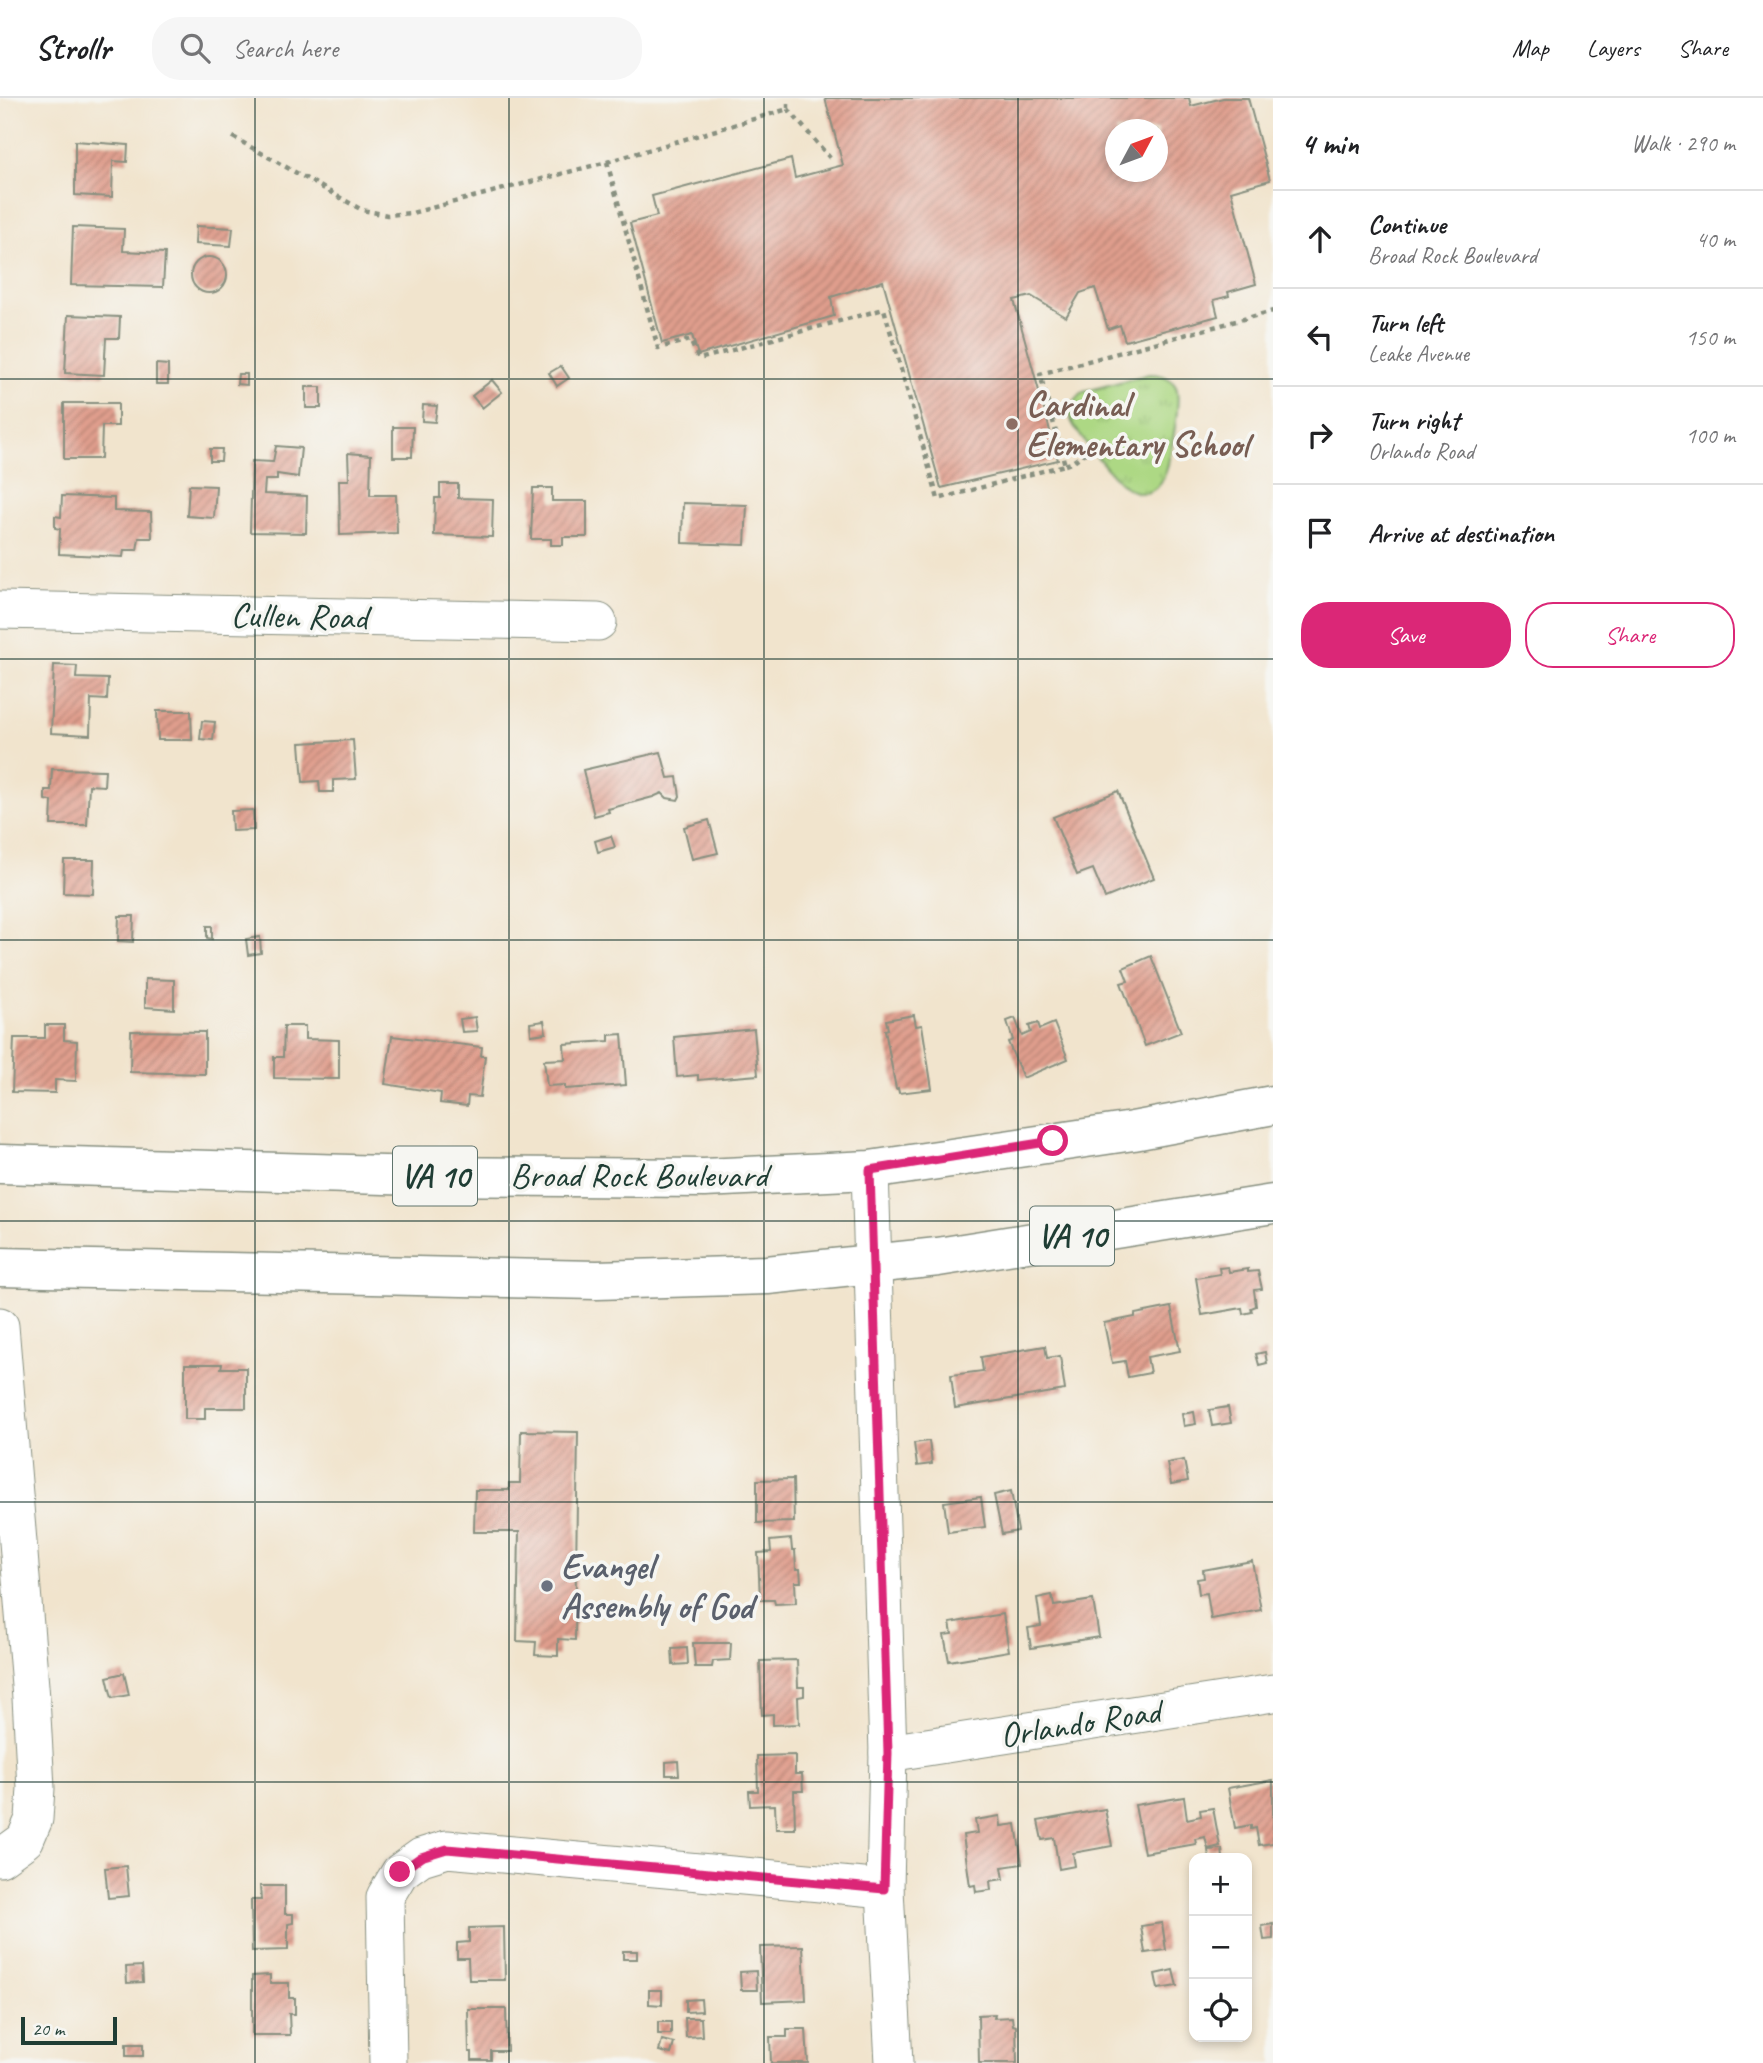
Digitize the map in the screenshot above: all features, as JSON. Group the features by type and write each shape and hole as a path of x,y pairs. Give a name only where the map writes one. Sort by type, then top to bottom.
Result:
{"main road":[{"name":"Broad Rock Boulevard","path":"0,1164 419,1176 691,1178 870,1170 1133,1131 1273,1105"},
{"name":"VA 10","path":"0,1266 597,1280 767,1275 939,1257 1273,1203"}],"street":[{"name":"Cullen Road","path":"0,610 598,622"},
{"path":"870,1170 888,1753 884,1889 894,2063"},
{"path":"0,1326 36,1788 34,1819 24,1840 0,1858"},
{"name":"Orlando Road","path":"888,1753 1273,1693"},
{"path":"388,2063 385,1897 400,1872 421,1857 447,1849 884,1889"}],"path":[{"path":"788,98 788,109 830,158"},
{"path":"233,138 362,210 387,215 412,214 607,162 788,109"},
{"path":"607,162 658,348 690,340 699,359 884,309 938,499 1065,465 1091,449"},
{"path":"1065,465 1040,374 1273,311"}],"green space":[{"path":"1149,374 1161,375 1171,380 1176,387 1178,404 1166,472 1158,486 1143,493 1124,486 1103,464 1073,425 1070,411 1083,392"}],"building":[{"path":"825,98 1189,98 1191,106 1223,98 1248,98 1270,180 1231,191 1256,284 1228,292 1229,296 1214,300 1218,316 1125,341 1120,325 1108,329 1095,288 1080,293 1066,317 1031,296 1014,300 1058,460 941,488 883,281 831,297 834,316 698,355 692,335 662,343 630,223 657,216 652,196 791,159 795,178 843,165"},
{"path":"75,141 128,145 127,162 113,161 112,197 75,195"},
{"path":"196,226 233,228 231,246 195,244"},
{"path":"73,227 124,229 123,251 165,253 163,287 71,285"},
{"path":"209,257 222,262 227,275 222,288 209,293 196,288 191,275 196,262"},
{"path":"68,315 120,317 119,338 106,338 104,375 65,373"},
{"path":"156,364 168,365 168,384 156,384"},
{"path":"561,366 569,378 557,386 549,373"},
{"path":"238,374 247,374 247,385 237,384"},
{"path":"492,380 502,392 482,408 472,396"},
{"path":"306,387 321,387 321,408 306,408"},
{"path":"64,403 118,403 118,426 102,426 101,459 64,459"},
{"path":"423,405 437,406 435,422 422,421"},
{"path":"393,427 413,427 412,457 393,457"},
{"path":"276,446 301,448 298,477 277,474 277,480 265,480 264,494 307,496 306,533 250,532 252,461 273,462"},
{"path":"210,449 222,449 221,461 210,461"},
{"path":"348,453 371,455 370,495 396,495 397,533 340,535 339,480 349,480"},
{"path":"440,484 458,484 458,498 493,499 492,537 434,535 435,498 440,498"},
{"path":"189,485 216,486 214,518 187,516"},
{"path":"533,488 552,488 552,501 587,501 587,537 563,537 563,545 551,545 551,539 531,539"},
{"path":"62,496 114,498 114,511 151,512 152,538 139,538 137,550 124,550 123,557 59,554 60,529 55,528 55,516 61,517"},
{"path":"683,503 747,505 745,545 682,543"},
{"path":"54,665 77,666 76,678 108,679 107,700 91,699 90,735 51,733"},
{"path":"157,711 191,711 192,740 158,740"},
{"path":"202,721 215,722 213,740 200,739"},
{"path":"353,740 356,779 333,780 333,792 320,792 319,781 303,782 300,743"},
{"path":"661,752 668,778 677,777 680,796 678,800 667,798 662,793 608,809 609,812 594,816 583,770"},
{"path":"52,769 105,770 104,786 89,785 87,825 51,825 52,801 45,800 45,790 51,790"},
{"path":"1118,791 1154,878 1105,898 1093,869 1077,875 1053,817"},
{"path":"253,810 254,830 232,831 231,811"},
{"path":"709,820 718,853 692,859 684,827"},
{"path":"611,836 615,847 598,852 595,841"},
{"path":"64,860 94,860 93,894 63,893"},
{"path":"119,916 134,916 133,942 118,941"},
{"path":"207,926 212,926 212,939 207,938"},
{"path":"260,937 261,953 248,955 246,939"},
{"path":"1151,956 1181,1032 1145,1046 1121,983 1128,981 1123,968"},
{"path":"145,979 174,980 174,1009 145,1007"},
{"path":"914,1015 916,1026 922,1025 932,1089 899,1093 885,1030 888,1029 886,1020"},
{"path":"475,1017 477,1031 462,1032 460,1019"},
{"path":"1015,1018 1022,1036 1031,1032 1029,1026 1038,1023 1040,1029 1054,1023 1068,1059 1023,1078 1008,1042 1013,1040 1007,1021"},
{"path":"544,1021 546,1033 531,1035 530,1023"},
{"path":"45,1025 64,1025 64,1040 77,1041 76,1081 55,1080 55,1093 12,1092 14,1038 45,1038"},
{"path":"284,1026 305,1026 305,1039 339,1040 339,1079 274,1078 274,1057 283,1057"},
{"path":"754,1029 758,1075 698,1080 698,1075 677,1077 674,1037"},
{"path":"131,1031 205,1032 205,1074 130,1072"},
{"path":"622,1034 626,1085 565,1089 565,1085 547,1086 544,1060 565,1059 564,1044 609,1041 609,1035"},
{"path":"392,1036 482,1047 481,1056 485,1056 480,1097 468,1096 467,1106 440,1103 441,1093 385,1084"},
{"path":"1228,1267 1229,1272 1248,1269 1248,1272 1258,1271 1262,1289 1254,1290 1256,1306 1251,1308 1252,1312 1243,1314 1242,1308 1202,1315 1196,1278 1220,1274 1219,1268"},
{"path":"1171,1307 1180,1351 1147,1357 1150,1373 1128,1377 1125,1361 1112,1363 1104,1323"},
{"path":"1045,1346 1047,1358 1060,1356 1065,1390 955,1408 951,1375 983,1371 981,1357"},
{"path":"1265,1352 1267,1363 1259,1365 1256,1354"},
{"path":"185,1364 222,1364 221,1368 246,1368 246,1408 205,1408 205,1419 185,1419"},
{"path":"1228,1407 1231,1423 1212,1426 1209,1410"},
{"path":"1194,1412 1196,1424 1184,1426 1182,1414"},
{"name":"Evangel Assembly of God","path":"521,1431 578,1432 575,1640 558,1639 558,1656 535,1655 536,1642 517,1641 519,1532 474,1532 475,1490 509,1490 509,1483 520,1483"},
{"path":"929,1441 932,1464 917,1466 914,1443"},
{"path":"1184,1460 1188,1481 1171,1484 1167,1463"},
{"path":"793,1479 794,1522 757,1523 757,1480"},
{"path":"1011,1491 1018,1531 1002,1534 994,1495"},
{"path":"981,1497 985,1527 948,1532 944,1502"},
{"path":"791,1539 792,1550 795,1550 796,1569 800,1569 801,1582 795,1582 796,1603 775,1604 774,1600 760,1600 758,1553 771,1552 770,1541"},
{"path":"1252,1561 1261,1610 1211,1619 1207,1593 1199,1594 1197,1579 1204,1578 1203,1570"},
{"path":"1052,1595 1054,1606 1093,1600 1099,1637 1031,1648 1028,1628 1041,1626 1037,1598"},
{"path":"1003,1614 1009,1651 949,1661 944,1635 952,1634 950,1623"},
{"path":"693,1643 731,1643 730,1660 713,1661 712,1667 695,1667"},
{"path":"687,1648 688,1664 673,1665 672,1649"},
{"path":"797,1660 798,1687 804,1687 804,1696 798,1697 799,1724 773,1725 773,1714 762,1715 760,1661"},
{"path":"124,1673 129,1695 112,1698 107,1677"},
{"path":"795,1755 795,1774 802,1774 803,1791 794,1791 795,1829 776,1829 775,1805 750,1806 749,1791 758,1791 757,1756"},
{"path":"678,1761 679,1775 666,1775 666,1762"},
{"path":"1273,1780 1273,1843 1259,1845 1256,1828 1251,1829 1251,1825 1235,1828 1228,1788"},
{"path":"1184,1797 1187,1819 1201,1816 1200,1810 1213,1808 1220,1846 1208,1849 1205,1837 1195,1839 1196,1844 1144,1853 1135,1805"},
{"path":"1105,1809 1112,1846 1073,1853 1075,1866 1059,1869 1054,1838 1042,1840 1038,1821"},
{"path":"1000,1816 1001,1826 1016,1824 1022,1864 1002,1867 1004,1879 990,1881 991,1890 976,1892 975,1885 970,1886 963,1835 977,1833 975,1820"},
{"path":"1222,1849 1222,1853 1208,1853 1208,1850"},
{"path":"126,1866 129,1896 108,1898 105,1868"},
{"path":"260,1886 285,1886 285,1914 293,1914 293,1923 288,1924 288,1950 252,1951 251,1900 261,1900"},
{"path":"1162,1923 1166,1950 1145,1953 1141,1926"},
{"path":"1273,1924 1273,1939 1264,1940 1262,1926"},
{"path":"504,1927 505,1980 469,1980 468,1958 457,1958 457,1943 469,1942 469,1928"},
{"path":"803,1946 806,2000 762,2002 760,1947"},
{"path":"623,1951 637,1951 637,1959 623,1959"},
{"path":"142,1966 143,1982 127,1983 126,1967"},
{"path":"1173,1970 1177,1986 1158,1989 1155,1974"},
{"path":"756,1971 757,1990 741,1990 740,1972"},
{"path":"270,1975 270,1983 289,1983 289,1998 295,1998 295,2014 289,2014 290,2035 252,2035 252,1976"},
{"path":"649,1990 662,1990 662,2005 649,2004"},
{"path":"701,1999 702,2011 686,2012 686,2000"},
{"path":"468,2009 506,2009 507,2051 491,2051 491,2060 472,2060 472,2052 469,2052"},
{"path":"995,2014 994,2018 1012,2017 1013,2025 1016,2026 1017,2063 979,2063 978,2015"},
{"path":"685,2018 701,2018 702,2036 686,2037"},
{"path":"658,2022 671,2022 671,2034 658,2034"},
{"path":"787,2029 806,2029 808,2063 771,2063 770,2037 787,2037"},
{"path":"662,2040 674,2043 671,2054 659,2051"},
{"path":"126,2044 143,2044 143,2056 126,2056"}],"place":[{"name":"Cardinal Elementary School","path":"1012,424"},
{"name":"Evangel Assembly of God","path":"547,1586"}],"route":[{"path":"400,1872 421,1857 447,1849 884,1889 888,1753 870,1170 1053,1141"}]}
